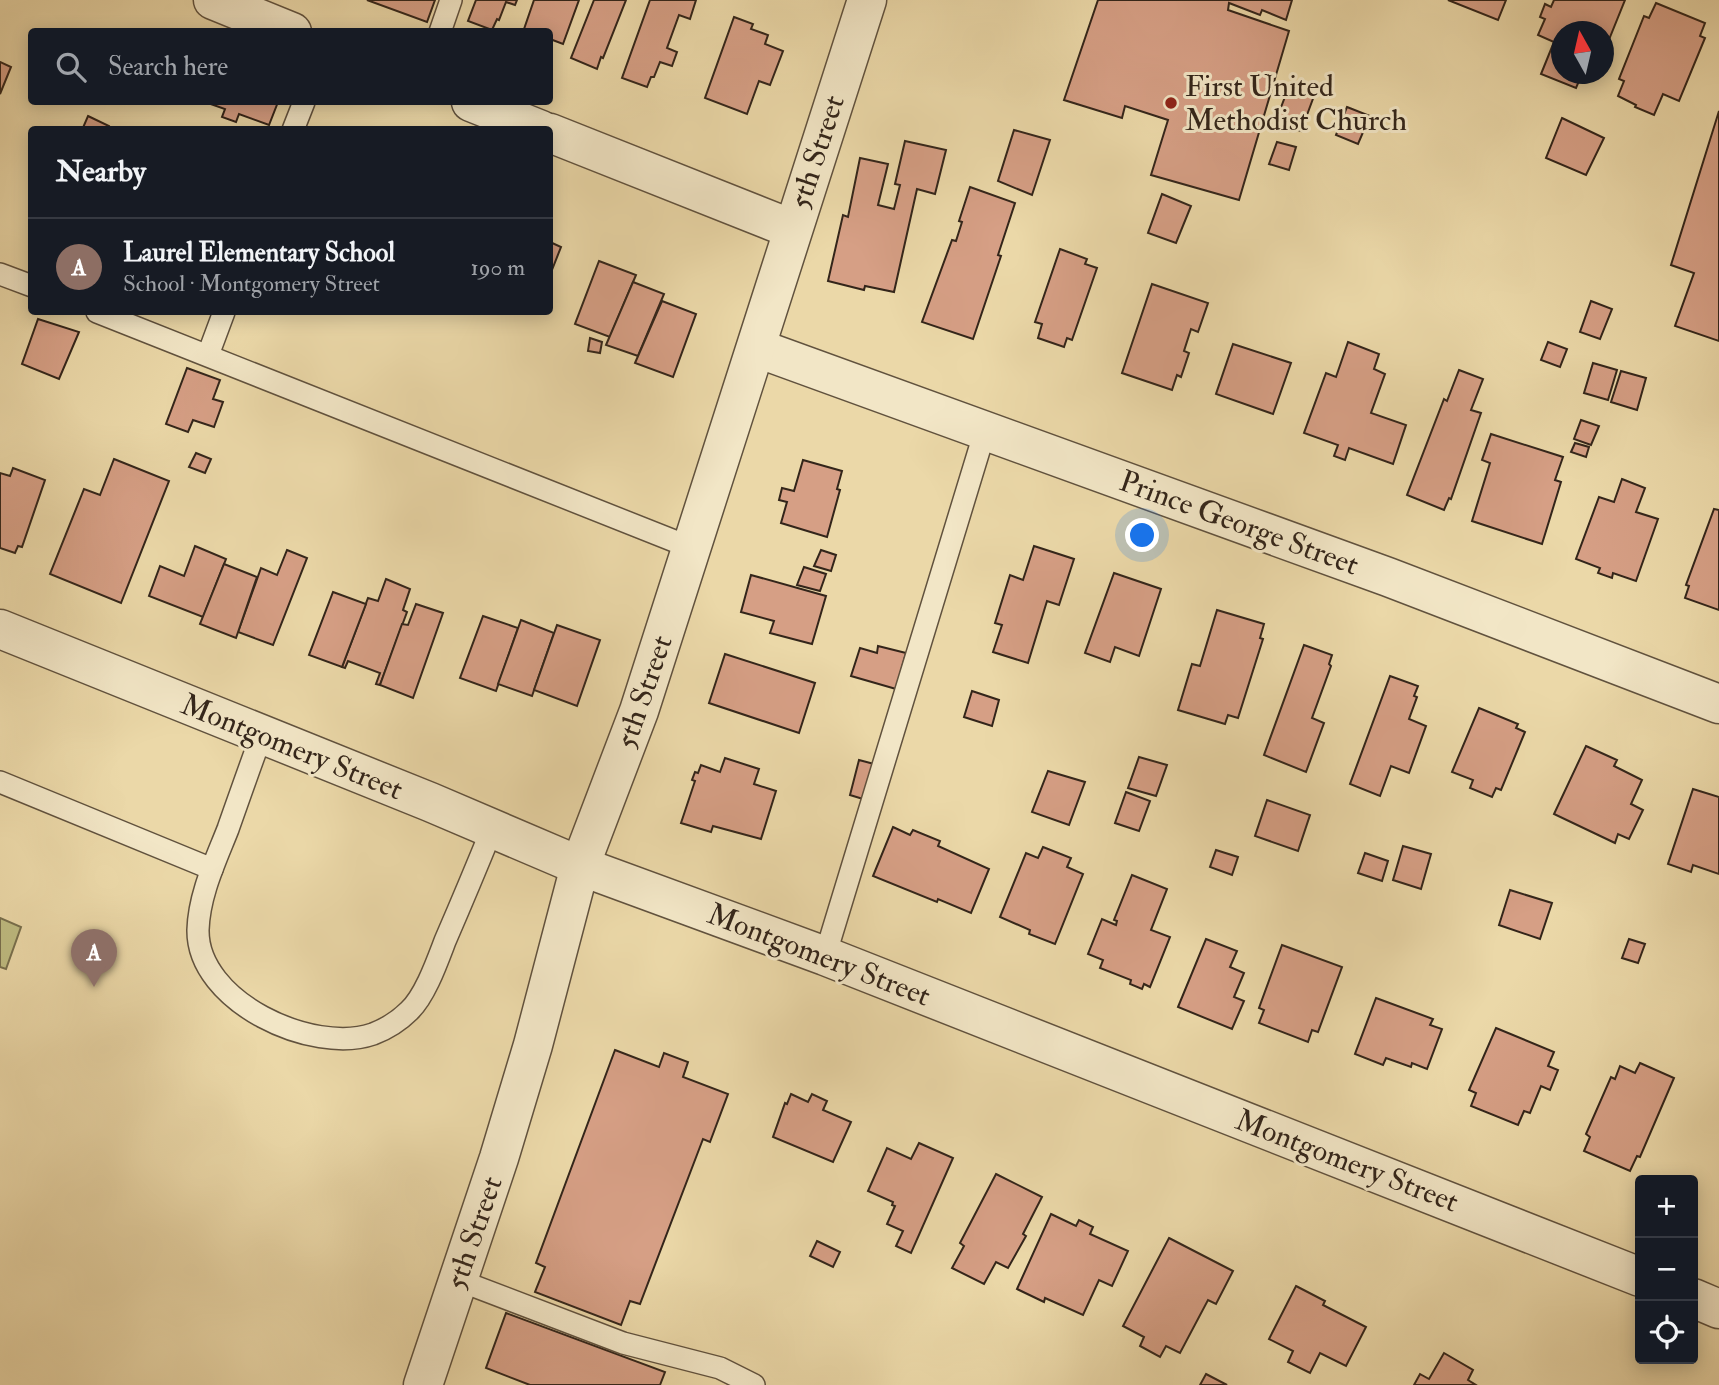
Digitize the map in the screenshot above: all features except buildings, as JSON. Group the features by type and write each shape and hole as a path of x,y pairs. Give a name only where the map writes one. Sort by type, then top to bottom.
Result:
{"street":[{"path":"213,0 282,28"},
{"name":"5th Street","path":"423,1385 499,1158 533,1045 580,866 639,711 867,0"},
{"path":"478,105 531,126"},
{"path":"553,134 792,229"},
{"name":"Prince George Street","path":"757,348 1388,578 1719,704"},
{"name":"Montgomery Street","path":"0,629 580,866 825,956 1635,1275"},
{"path":"1698,1300 1719,1310"}],"lane":[{"path":"442,28 452,0"},
{"path":"295,126 303,105"},
{"path":"0,274 28,284"},
{"path":"105,315 692,548"},
{"path":"208,355 223,315"},
{"path":"825,956 985,431"},
{"path":"262,734 212,869 200,908 198,933 204,957 220,984 244,1006 270,1022 311,1035 344,1038 372,1034 393,1024 412,1009 432,974 492,829"},
{"path":"0,782 212,869"},
{"path":"457,1280 623,1343 720,1368 754,1385"}],"shaded area":[{"path":"0,918 21,927 6,969 0,967"}],"place":[{"name":"First United Methodist Church","path":"1171,103"},
{"name":"Laurel Elementary School","path":"94,987"}]}
